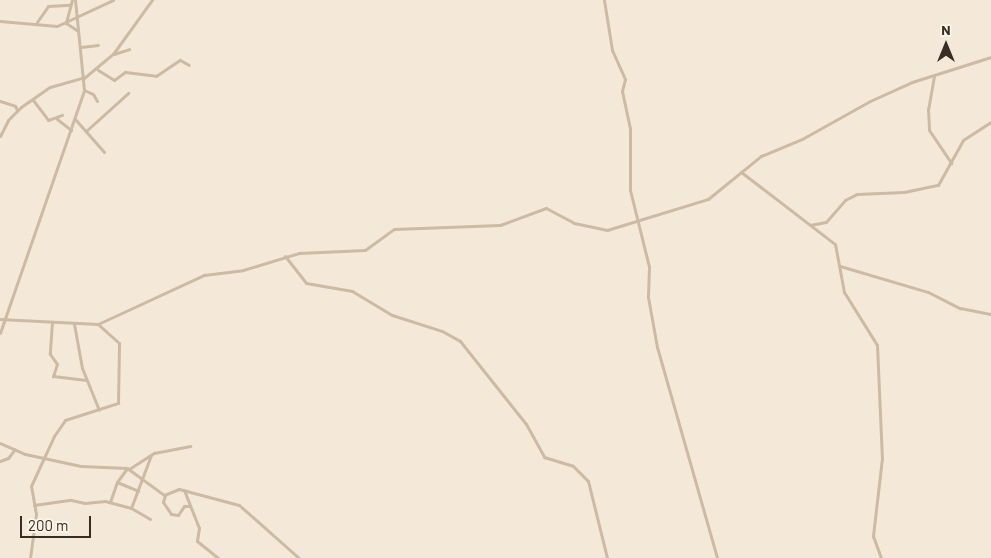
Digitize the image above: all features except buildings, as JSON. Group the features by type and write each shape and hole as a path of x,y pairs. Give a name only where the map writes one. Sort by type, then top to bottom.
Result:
{"street":[{"path":"66,23 73,0"},
{"path":"0,333 2,320 84,90 82,47 73,0"},
{"path":"0,21 37,22 57,26 113,0"},
{"path":"0,136 17,110 50,87 84,77 98,70 113,54 152,0"},
{"path":"604,0 612,50 626,80 622,91 630,128 629,185 649,267 648,297 657,347 717,558"},
{"path":"37,22 48,6 70,5"},
{"path":"66,23 79,32"},
{"path":"82,47 98,45"},
{"path":"113,54 129,49"},
{"path":"2,320 98,324 204,275 243,270 285,256 312,251 364,251 394,229 503,225 540,209 552,209 574,223 604,230 708,199 761,156 802,139 870,101 934,76 991,57"},
{"path":"98,70 114,80 125,72 156,76 180,60 190,65"},
{"path":"934,76 928,109 929,130 951,163"},
{"path":"84,90 93,94 97,101"},
{"path":"86,131 128,93"},
{"path":"33,100 48,120 57,119 62,115"},
{"path":"0,101 15,106 17,110"},
{"path":"75,118 104,152"},
{"path":"57,119 71,130"},
{"path":"810,225 826,222 844,200 857,194 904,192 938,185 963,140 991,122"},
{"path":"741,172 835,244 844,292 877,348 882,458 873,538 881,558"},
{"path":"285,256 306,284 352,291 392,315 442,331 460,341 472,361 526,424 545,458 573,466 588,481 607,558"},
{"path":"840,266 928,292 958,307 991,314"},
{"path":"52,322 50,354 57,364 54,376 86,380"},
{"path":"74,324 86,380 98,410"},
{"path":"30,558 34,505 31,486 43,456 65,420 118,403 119,348 117,339 98,324"},
{"path":"0,443 15,449 81,466 128,469 140,480 165,495"},
{"path":"110,502 117,482 128,469 151,455 190,446"},
{"path":"0,461 8,458 15,449"},
{"path":"131,508 151,455"},
{"path":"117,482 138,491"},
{"path":"189,506 184,506 178,515 171,514 162,502 165,495 174,490 184,490 242,506 299,558"},
{"path":"184,490 199,528 197,541 218,558"},
{"path":"34,505 71,500 110,502 131,508 150,520"}]}
